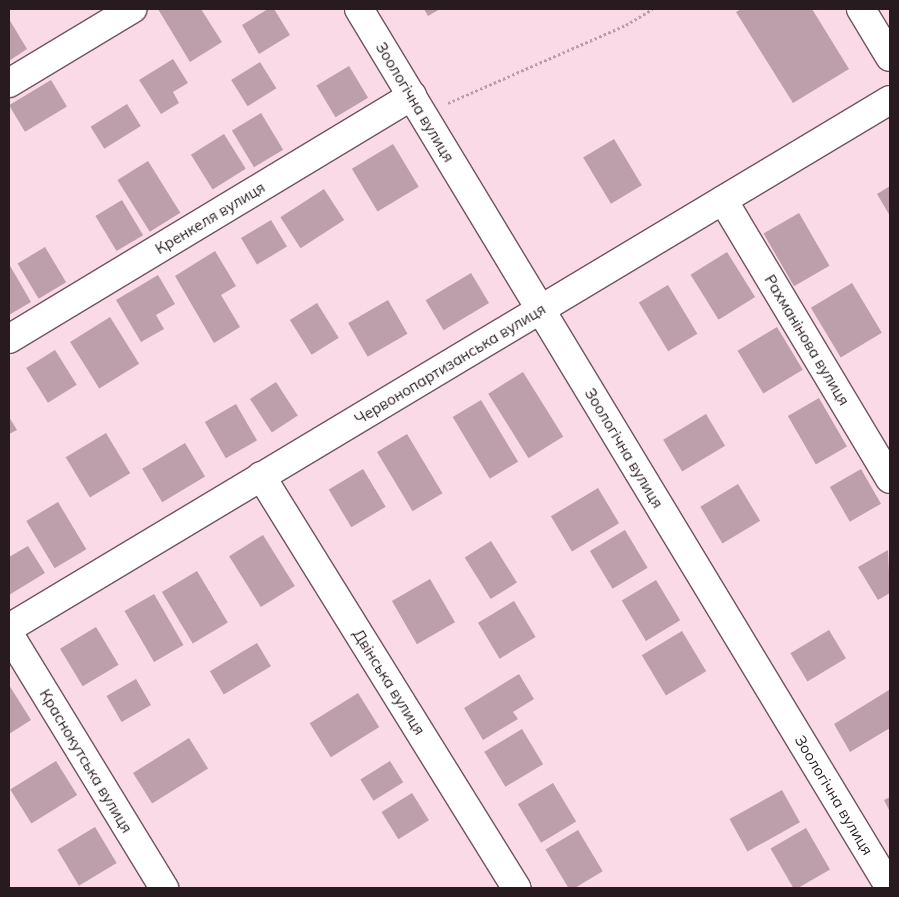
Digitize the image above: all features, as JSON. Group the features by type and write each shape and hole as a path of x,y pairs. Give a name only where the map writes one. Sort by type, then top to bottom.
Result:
{"street":[{"path":"9,83 132,9"},
{"name":"Зоологічна вулиця","path":"359,9 890,888"},
{"path":"862,9 890,57"},
{"name":"Червонопартизанська вулиця","path":"9,628 890,100"},
{"name":"Кренкеля вулиця","path":"9,339 417,105"},
{"name":"Рахманінова вулиця","path":"724,200 890,479"},
{"name":"Двінська вулиця","path":"261,476 516,888"},
{"name":"Краснокутська вулиця","path":"9,634 164,888"}],"path":[{"path":"417,105 626,25 653,9"}],"building":[{"path":"158,9 201,9 222,42 190,62"},
{"path":"268,9 274,9 290,35 259,54 242,25"},
{"path":"424,9 440,9 428,16"},
{"path":"741,9 812,9 849,69 793,103 736,12"},
{"path":"9,19 27,49 9,61"},
{"path":"173,59 188,83 173,92 179,103 161,114 139,80"},
{"path":"260,62 276,88 248,106 231,80"},
{"path":"349,66 368,98 335,117 316,86"},
{"path":"51,80 67,107 25,132 9,105"},
{"path":"127,104 141,126 104,149 91,127"},
{"path":"261,113 283,150 254,167 232,131"},
{"path":"224,134 246,169 213,189 191,155"},
{"path":"614,139 642,185 611,204 583,158"},
{"path":"393,144 419,187 378,212 352,169"},
{"path":"148,161 180,213 150,232 117,180"},
{"path":"890,186 890,216 877,194"},
{"path":"324,189 344,220 301,248 280,217"},
{"path":"122,200 143,235 117,251 95,216"},
{"path":"799,213 830,266 794,286 763,234"},
{"path":"271,220 287,247 257,265 241,238"},
{"path":"45,247 66,282 39,299 18,263"},
{"path":"215,251 236,286 221,295 240,327 214,343 175,276"},
{"path":"727,252 755,297 719,320 691,275"},
{"path":"9,264 31,302 9,315"},
{"path":"471,273 489,303 444,330 426,300"},
{"path":"158,275 175,304 156,315 164,329 141,342 116,300"},
{"path":"852,283 882,333 841,357 811,308"},
{"path":"668,285 697,334 668,351 639,303"},
{"path":"388,300 408,334 368,357 348,323"},
{"path":"317,303 339,338 312,355 290,320"},
{"path":"110,317 139,364 99,389 70,342"},
{"path":"777,327 803,370 763,394 738,351"},
{"path":"55,350 77,385 48,403 26,368"},
{"path":"523,372 563,436 529,458 488,394"},
{"path":"276,382 298,416 272,432 250,399"},
{"path":"819,398 847,446 816,464 788,416"},
{"path":"481,400 518,462 490,479 453,417"},
{"path":"236,404 257,440 226,458 205,422"},
{"path":"706,414 725,446 682,471 663,440"},
{"path":"9,417 17,430 9,434"},
{"path":"106,433 130,473 90,497 66,457"},
{"path":"407,434 443,493 413,511 377,452"},
{"path":"185,443 205,476 162,502 142,469"},
{"path":"363,469 386,507 351,527 329,490"},
{"path":"861,469 881,504 850,522 830,487"},
{"path":"738,484 760,521 722,544 700,507"},
{"path":"598,488 619,523 572,551 551,516"},
{"path":"58,502 86,549 55,568 26,521"},
{"path":"625,530 648,568 613,589 590,551"},
{"path":"263,535 295,586 261,607 229,556"},
{"path":"491,541 517,583 491,599 465,557"},
{"path":"28,546 45,573 9,595 9,557"},
{"path":"888,550 890,593 878,600 858,567"},
{"path":"197,571 228,622 193,644 162,592"},
{"path":"430,579 455,622 417,644 392,601"},
{"path":"656,580 680,620 646,641 622,601"},
{"path":"154,594 184,645 154,662 125,611"},
{"path":"514,601 536,637 500,659 478,623"},
{"path":"96,627 119,665 83,686 60,649"},
{"path":"829,630 846,658 807,681 790,653"},
{"path":"682,631 706,671 666,695 642,655"},
{"path":"257,643 271,666 224,694 210,671"},
{"path":"519,674 534,699 513,712 518,719 483,740 464,708"},
{"path":"136,679 151,705 122,722 107,696"},
{"path":"9,685 31,720 9,734"},
{"path":"889,690 890,728 850,752 834,724"},
{"path":"358,693 379,727 331,757 310,723"},
{"path":"522,729 543,764 505,787 484,752"},
{"path":"189,738 208,769 152,804 133,773"},
{"path":"56,761 77,795 31,824 10,790"},
{"path":"390,761 403,782 374,801 360,780"},
{"path":"553,783 576,822 541,843 518,804"},
{"path":"782,790 800,822 747,851 730,819"},
{"path":"412,793 429,820 398,839 381,812"},
{"path":"890,797 890,812 884,800"},
{"path":"95,827 117,863 79,886 57,850"},
{"path":"806,828 830,870 798,888 793,888 770,848"},
{"path":"578,830 603,871 575,888 569,888 545,850"}]}
